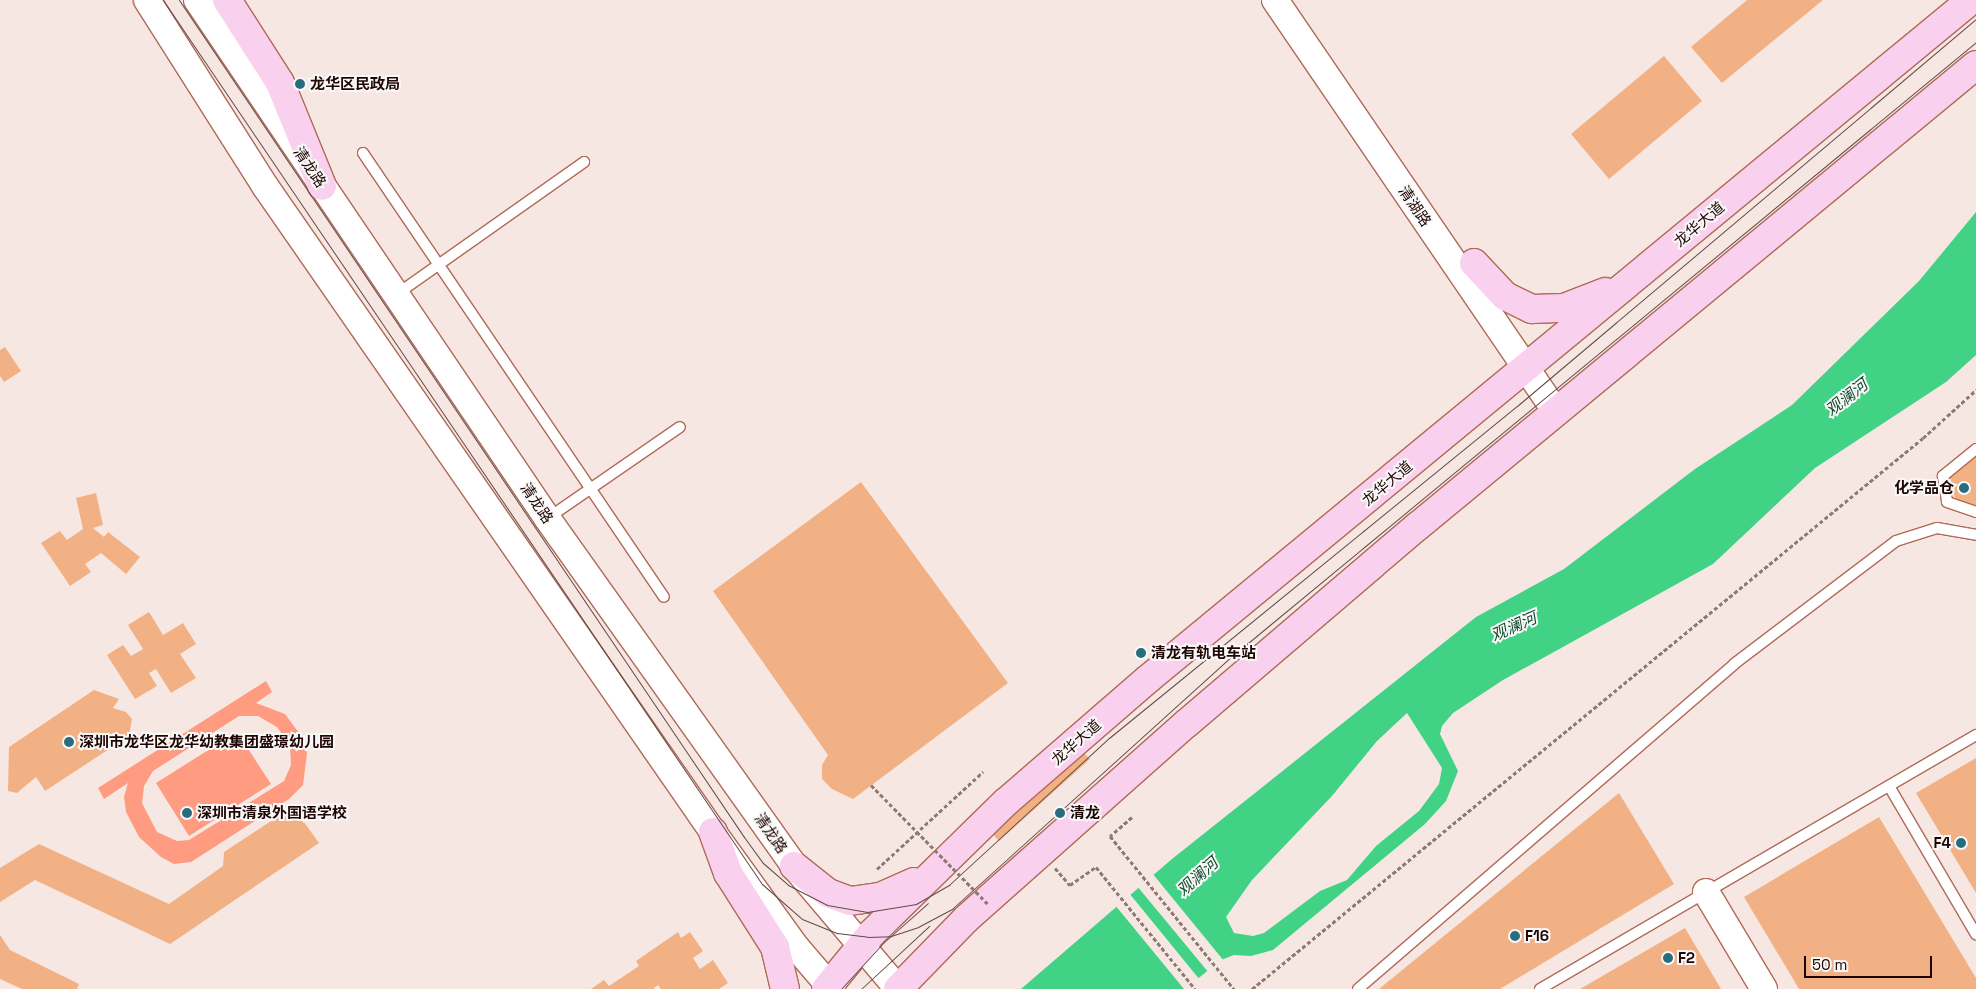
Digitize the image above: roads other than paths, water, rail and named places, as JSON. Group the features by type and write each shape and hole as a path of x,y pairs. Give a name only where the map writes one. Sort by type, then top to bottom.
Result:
{"main road":[{"path":"227,0 280,84 322,186"},
{"name":"龙华大道","path":"829,988 860,946 1006,802 1148,679 1971,0"},
{"path":"898,989 966,919 1053,839 1562,407 1976,65"},
{"path":"1474,263 1505,296 1515,303 1539,310 1564,308 1631,280"},
{"path":"712,832 728,873 775,947 785,989"},
{"path":"794,866 828,893 860,902 905,888 943,864"}],"street":[{"path":"147,0 265,186 712,832 796,948 829,988"},
{"name":"清龙路","path":"197,0 547,518 794,866 898,989"},
{"name":"清湖路","path":"1275,0 1562,407"},
{"name":"清湖路","path":"1296,0 1474,263 1532,363"},
{"path":"1706,892 1764,989"}],"lane":[{"path":"364,152 664,597"},
{"path":"396,295 584,162"},
{"path":"547,518 680,427"},
{"path":"1976,448 1943,476 1947,502 1976,512"},
{"path":"1358,989 1734,664 1896,541 1937,528 1976,535"},
{"path":"1540,989 1976,735"},
{"path":"1889,786 1976,934"}],"water":[{"name":"观澜河","path":"1976,212 1976,355 1946,382 1815,468 1713,564 1503,680 1453,713 1442,726 1440,734 1458,771 1446,801 1425,824 1273,950 1251,956 1234,955 1221,960 1185,989 1021,989 1172,859 1476,617 1564,569 1695,469 1792,405 1919,281","holes":["1407,713 1442,768 1439,784 1419,811 1376,846 1347,880 1320,891 1264,933 1253,936 1234,933 1226,917 1252,880 1332,796 1377,741"]}],"tram line":[{"path":"163,0 762,884 802,919 837,933 868,937 891,936 918,927 953,908 1231,657 1976,42"},
{"path":"179,0 763,863 788,885 827,905 867,912 916,904 950,884 1109,738 1517,406 1976,19"},
{"path":"841,989 883,943 928,903"},
{"path":"861,989 929,926"}],"place":[{"name":"龙华区民政局","path":"300,84"},
{"name":"化学品仓","path":"1964,488"},
{"name":"清龙有轨电车站","path":"1141,653"},
{"name":"深圳市龙华区龙华幼教集团盛璟幼儿园","path":"69,742"},
{"name":"深圳市清泉外国语学校","path":"187,813"},
{"name":"清龙","path":"1060,813"},
{"name":"F4","path":"1961,843"},
{"name":"F16","path":"1515,936"},
{"name":"F2","path":"1668,958"}]}
